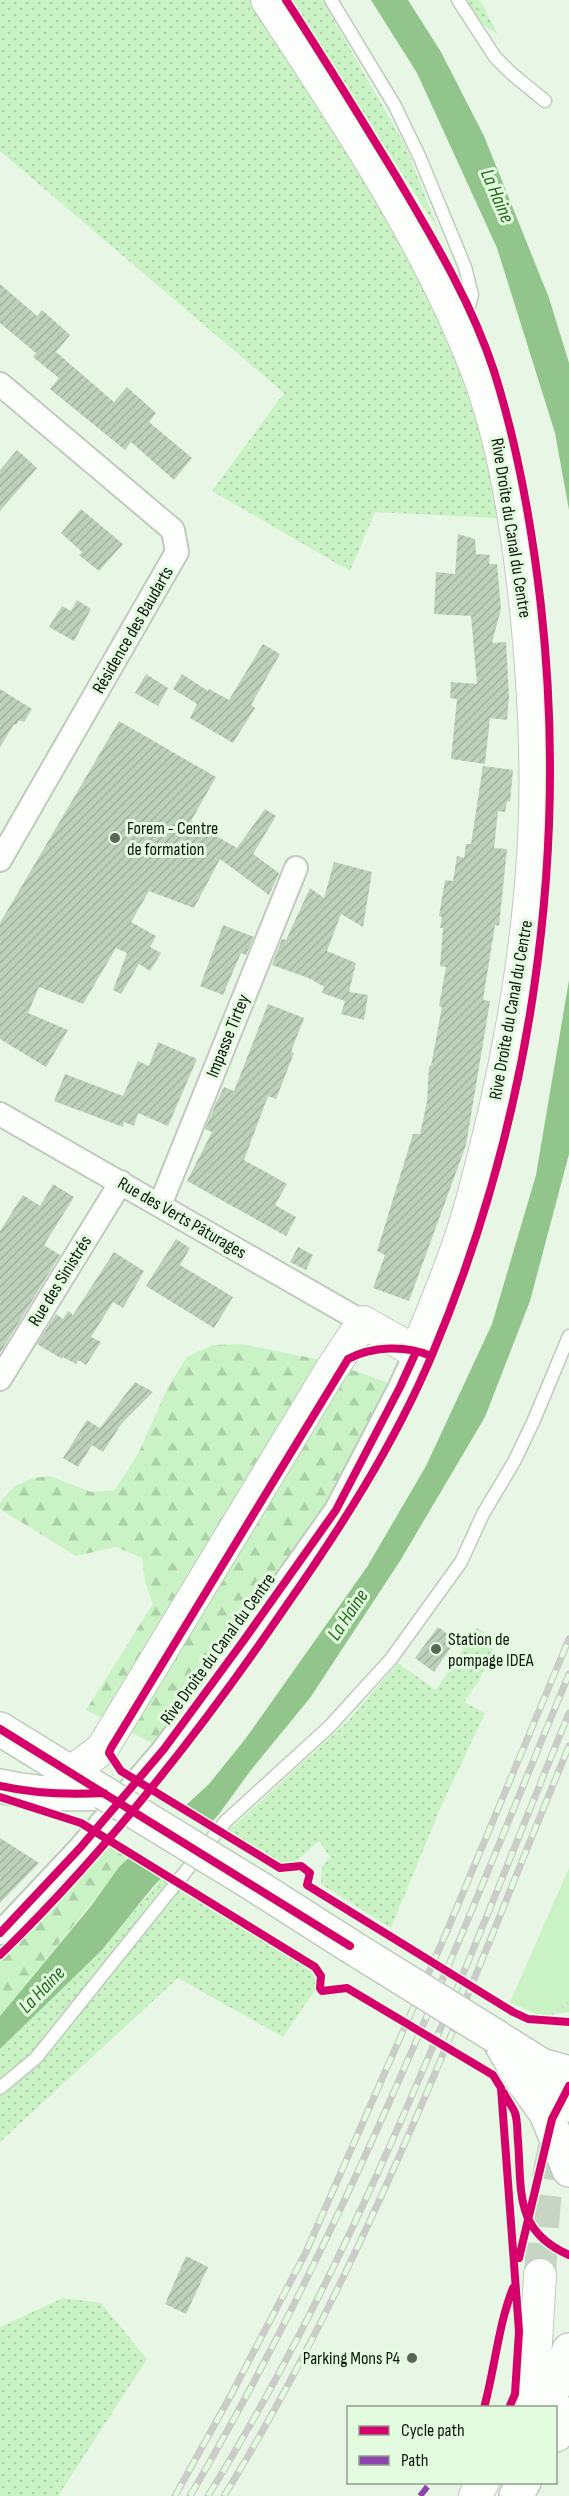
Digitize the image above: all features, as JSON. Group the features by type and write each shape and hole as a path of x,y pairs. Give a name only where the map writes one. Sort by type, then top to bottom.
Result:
{"highway":[{"path":"0,1730 256,1886 496,2037 560,2065 569,2105"},
{"path":"0,1786 21,1791 64,1795 104,1793"},
{"path":"496,2037 522,2080 546,2113 569,2170"},
{"path":"547,2406 569,2350"},
{"path":"553,2406 569,2380"},
{"path":"557,2432 569,2414"}],"street":[{"name":"Rive Droite du Canal du Centre","path":"0,1933 73,1856 164,1749 336,1510 416,1352 447,1274 473,1199 514,1011 527,923 536,806 535,729 528,625 513,519 494,423 477,371 454,314 415,238 267,0"},
{"name":"Résidence des Baudarts","path":"0,384 173,530 177,552 0,860"},
{"name":"Impasse Tirtey","path":"160,1205 296,868"},
{"name":"Rue des Verts Pâturages","path":"0,1114 363,1322"},
{"name":"Rue des Sinistrés","path":"0,1379 121,1182"},
{"path":"71,1772 102,1749 314,1397 363,1322 416,1352"},
{"path":"525,2406 534,2374 540,2275"}],"lane":[{"path":"331,0 395,106 420,158 465,267 472,295 469,306"},
{"path":"458,0 495,57 545,101"},
{"path":"0,2088 36,2058 226,1821 329,1727 391,1659 461,1562 483,1514 515,1460 569,1336"}],"path":[{"path":"539,2021 569,2002"},
{"path":"539,2021 569,2011"},
{"path":"539,2021 560,2022"}],"green space":[{"path":"0,0 267,0 415,238 513,519 375,512 350,571 212,491 284,393 0,151"},
{"path":"291,0 322,0 406,147 439,231"},
{"path":"465,0 480,0 498,35 482,24"},
{"path":"242,1344 326,1361 400,1387 378,1431 164,1749 86,1710 153,1604 145,1581 142,1558 116,1547 76,1556 0,1509 0,1502 15,1486 34,1478 50,1476 91,1492 115,1490 139,1452 168,1387 187,1357 212,1345"},
{"path":"477,1628 497,1639 479,1681 464,1702 485,1713 440,1809 391,1928 321,1884 322,1866 330,1857 319,1841 296,1861 285,1865 228,1831 348,1721 398,1663 436,1690"},
{"path":"109,1845 128,1858 0,2016 0,1962 37,1925"},
{"path":"569,1868 569,2012 540,2016 510,2002"},
{"path":"162,1878 309,1968 317,1982 315,1990 283,2037 178,1978 0,2142 0,2049 102,1950"},
{"path":"63,2298 101,2303 147,2359 58,2496 0,2496 0,2327"}],"water":[{"name":"La Haine","path":"371,0 408,0 441,52 484,136 549,298 569,363 569,510 555,433 497,248 417,73"},
{"name":"La Haine","path":"569,980 569,1154 530,1301 485,1417 400,1561 310,1698 251,1770 219,1814 152,1888 102,1950 0,2049 0,2016 91,1906 119,1867 209,1784 246,1738 367,1567 426,1466 492,1324 536,1175"}],"pier":[{"path":"184,1804 215,1823 164,1880 126,1856"}],"building":[{"path":"0,284 37,316 42,310 70,335 56,352 114,402 127,387 156,413 149,422 192,458 174,480 131,442 125,450 50,389 59,378 33,357 36,353 0,323"},
{"path":"17,450 37,468 0,511 0,470"},
{"path":"81,509 123,544 99,571 79,555 82,552 61,533"},
{"path":"458,534 475,539 476,554 490,555 489,564 497,564 501,609 492,643 506,642 509,696 507,720 490,718 485,764 451,759 457,699 450,698 451,682 477,684 471,616 434,614 436,572 455,574"},
{"path":"77,600 91,609 74,641 49,627 62,606 71,611"},
{"path":"263,644 280,654 251,705 255,708 233,743 190,718 197,704 173,689 182,674 208,691 209,689 229,700"},
{"path":"146,674 168,688 158,706 135,693"},
{"path":"0,689 32,709 24,722 19,720 16,725 14,724 0,747"},
{"name":"Forem - Centre de formation","path":"119,721 216,777 191,821 237,848 265,809 276,816 253,854 279,873 269,895 220,859 194,908 149,891 131,922 156,936 150,947 161,953 150,971 139,964 121,994 113,990 127,953 116,948 83,1004 39,987 28,1013 68,1030 46,1067 0,1039 0,923"},
{"path":"483,766 513,770 510,802 507,801 505,812 498,811 494,848 507,849 499,926 495,925 483,1000 490,1001 466,1145 409,1301 373,1288 385,1255 377,1251 413,1134 420,1134 427,1102 429,1066 431,1066 442,1007 439,1006 446,967 440,966 443,928 440,928 442,917 439,916 445,880 453,881 457,856 464,858 466,844 471,844"},
{"path":"334,862 372,872 363,927 341,914 327,951 356,963 349,992 368,995 364,1020 341,1014 345,1001 322,993 324,987 311,979 272,965 282,939 286,940 310,888 324,898"},
{"path":"223,925 254,937 246,955 241,953 223,995 200,986"},
{"path":"268,1004 304,1018 291,1052 294,1053 276,1099 268,1096 244,1160 287,1184 275,1205 296,1217 286,1236 187,1181 212,1132 205,1129 216,1103 224,1087 234,1091"},
{"path":"158,1042 197,1059 168,1126 138,1113 134,1126 124,1122 123,1127 54,1101 65,1074 123,1096 138,1061 149,1066"},
{"path":"53,1184 74,1197 44,1245 60,1255 0,1353 0,1231 23,1195 40,1206"},
{"path":"176,1239 190,1248 180,1265 233,1297 214,1328 146,1286"},
{"path":"298,1247 313,1255 306,1270 290,1262"},
{"path":"114,1252 144,1271 123,1308 113,1302 91,1337 101,1342 86,1365 78,1360 76,1364 63,1357 62,1359 37,1344 56,1314 63,1319 68,1311 73,1315"},
{"path":"135,1382 153,1392 122,1423 103,1452 92,1445 78,1467 63,1458 87,1420 100,1428"},
{"name":"Station de pompage IDEA","path":"438,1627 456,1640 434,1672 415,1658"},
{"path":"0,1838 39,1863 0,1903"},
{"path":"186,2256 208,2267 186,2314 165,2304"}],"tunnel":[{"path":"540,2275 547,2182 560,2127"}],"railway":[{"path":"175,2496 306,2252 447,1931 569,1639"},
{"path":"190,2496 298,2297 347,2195 439,1988 569,1674"},
{"path":"208,2496 263,2403 360,2211 447,2013 569,1713"},
{"path":"224,2496 276,2407 369,2222 452,2033 569,1746"}],"marked path":[{"path":"420,2496 429,2484"}],"cycle path":[{"path":"0,1955 78,1874 151,1789 185,1745 305,1579 383,1454 432,1355 466,1266 495,1174 517,1081 534,987 545,892 550,797 548,701 541,606 533,547 523,487 503,400 485,345 463,295 424,223 286,0"},
{"path":"431,1356 411,1350 389,1348 378,1349 348,1359 109,1753 121,1771 280,1868 301,1866 310,1873 307,1885 513,2012 528,2019 569,2022"},
{"path":"0,1933 80,1848 164,1749 244,1640 336,1510 416,1352"},
{"path":"0,1729 350,1946"},
{"path":"0,1786 52,1793 104,1793"},
{"path":"0,1797 81,1823 315,1967 321,1976 322,1991 347,1988 493,2075 501,2088 519,2331 515,2394 510,2406"},
{"path":"519,2258 552,2119 569,2086"},
{"path":"504,2093 516,2116 524,2208 538,2234 551,2245 569,2255"},
{"path":"485,2406 504,2317 513,2288"}],"place":[{"name":"Forem - Centre de formation","path":"115,838"},
{"name":"Station de pompage IDEA","path":"436,1649"},
{"name":"Parking Mons P4","path":"412,2358"}]}
